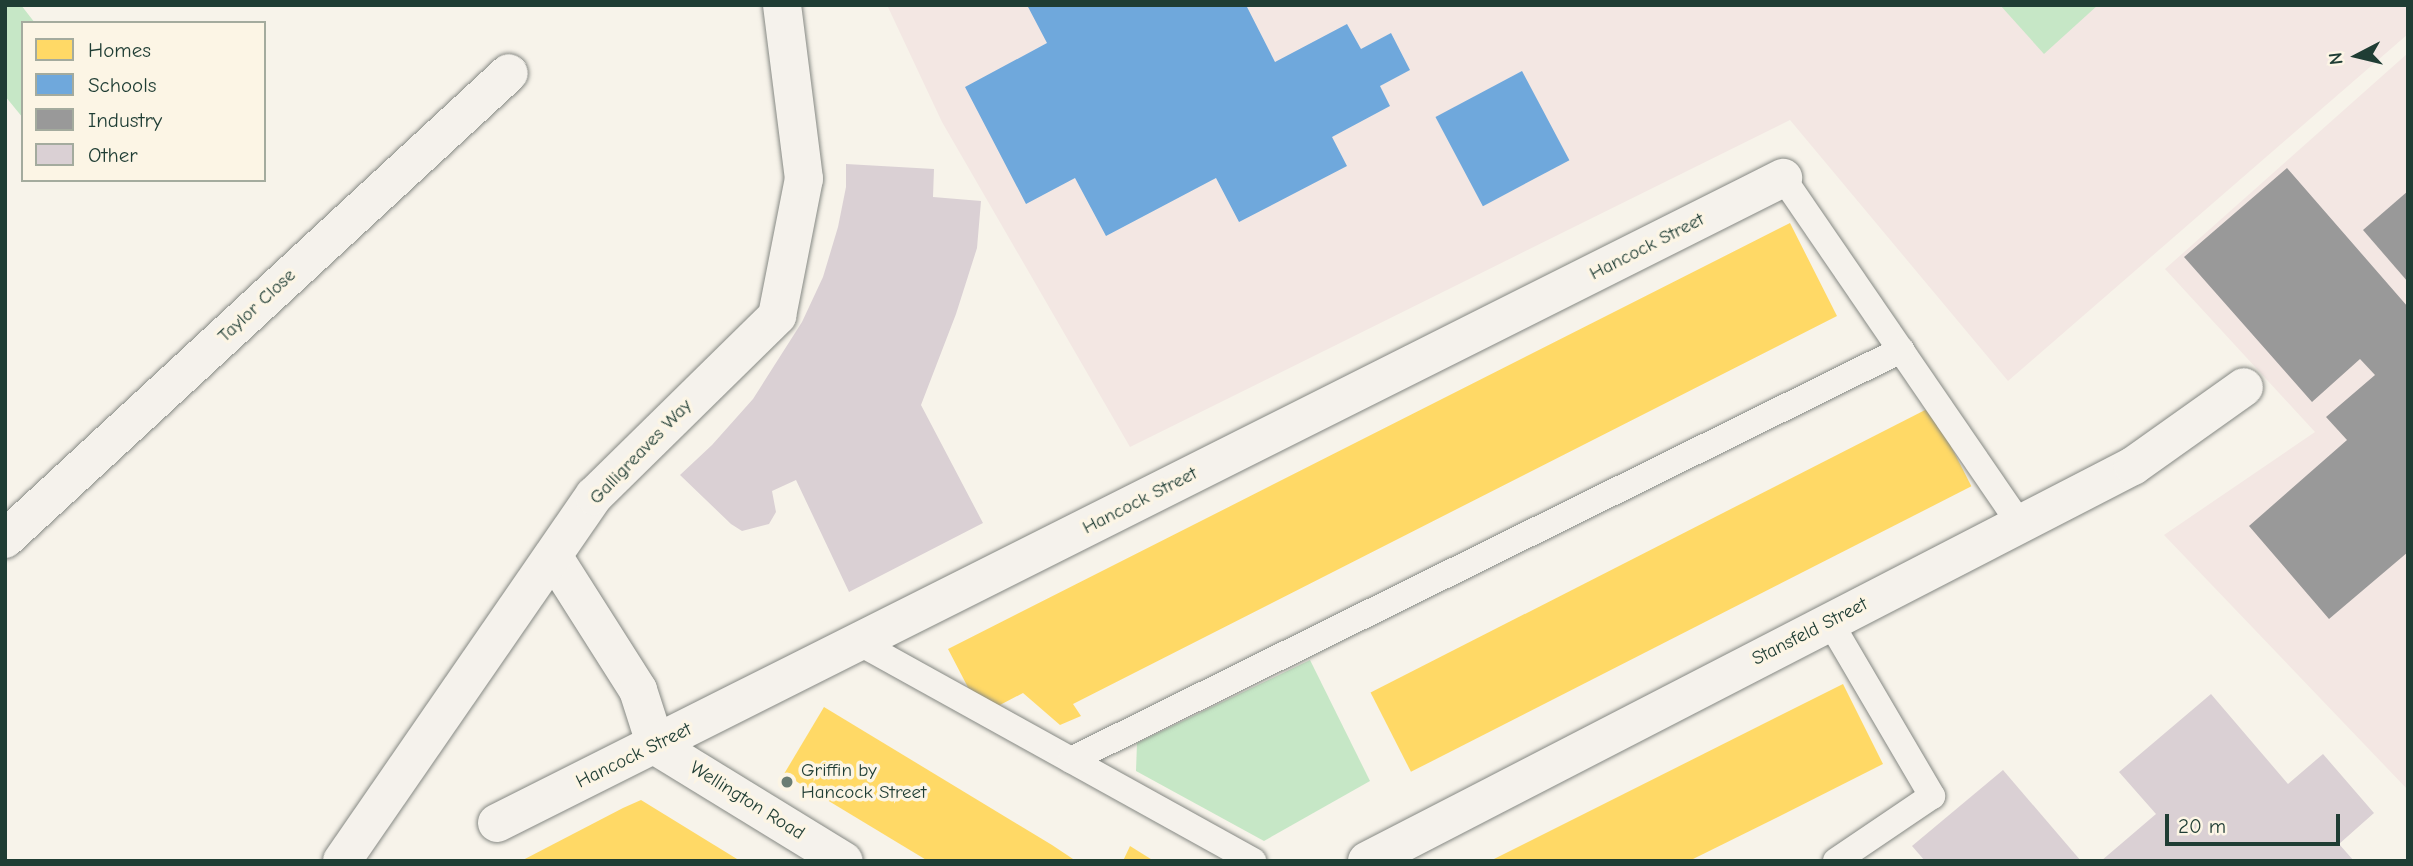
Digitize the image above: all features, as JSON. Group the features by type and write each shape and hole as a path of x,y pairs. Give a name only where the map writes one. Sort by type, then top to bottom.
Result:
{"street":[{"name":"Galligreaves Way","path":"342,861 594,496 776,316 804,179 782,5"},
{"name":"Taylor Close","path":"5,539 509,73"},
{"name":"Hancock Street","path":"497,823 656,746 1783,178"},
{"name":"Stansfeld Street","path":"1367,861 2133,466 2244,387"},
{"path":"553,556 638,690 656,746"},
{"name":"Wellington Road","path":"656,746 844,861"}],"lane":[{"path":"1783,178 2021,524"},
{"path":"1071,760 1901,350"},
{"path":"1830,622 1932,796 1836,861"},
{"path":"858,642 1253,861"}],"shaded area":[{"path":"887,5 2408,5 2408,34 2008,381 1790,120 1130,447 942,122"},
{"path":"2408,53 2408,790 2164,535 2315,432 2165,269"}],"green space":[{"path":"5,5 21,5 33,21 21,21 21,116 5,96"},
{"path":"2000,5 2098,5 2044,54"},
{"path":"1310,660 1370,781 1264,841 1136,771 1137,743"}],"building: Homes":[{"path":"1790,223 1837,316 1073,704 1081,716 1060,725 1023,693 998,706 973,697 948,649"},
{"path":"1931,407 1971,486 1411,772 1371,693"},
{"path":"1843,684 1883,764 1778,817 1689,861 1490,861"},
{"path":"824,707 1076,861 928,861 784,774"},
{"path":"641,800 737,859 521,861 623,808"},
{"path":"1130,846 1154,861 1123,861"}],"building: Schools":[{"path":"1027,5 1246,5 1275,62 1347,24 1361,49 1391,33 1410,70 1380,86 1390,106 1332,137 1347,166 1239,222 1216,178 1106,236 1075,178 1026,204 965,87 1047,43"},
{"path":"1522,71 1569,160 1483,206 1435,117"}],"building: Industry":[{"path":"2287,168 2408,307 2408,552 2329,619 2249,526 2347,440 2326,417 2375,375 2360,359 2312,402 2184,257"},
{"path":"2408,191 2408,282 2363,230"}],"building: Other":[{"path":"846,164 934,169 933,197 981,201 977,248 956,314 921,405 983,523 849,592 796,480 772,491 776,512 769,524 742,531 731,524 680,475 712,445 753,399 802,322 823,277 838,227 846,187"},
{"path":"2211,694 2288,784 2323,754 2374,813 2339,844 2354,861 2101,861 2156,814 2119,772"},
{"path":"2003,770 2081,861 1925,861 1912,846"}],"place":[{"name":"Griffin by Hancock Street","path":"787,782"}]}
